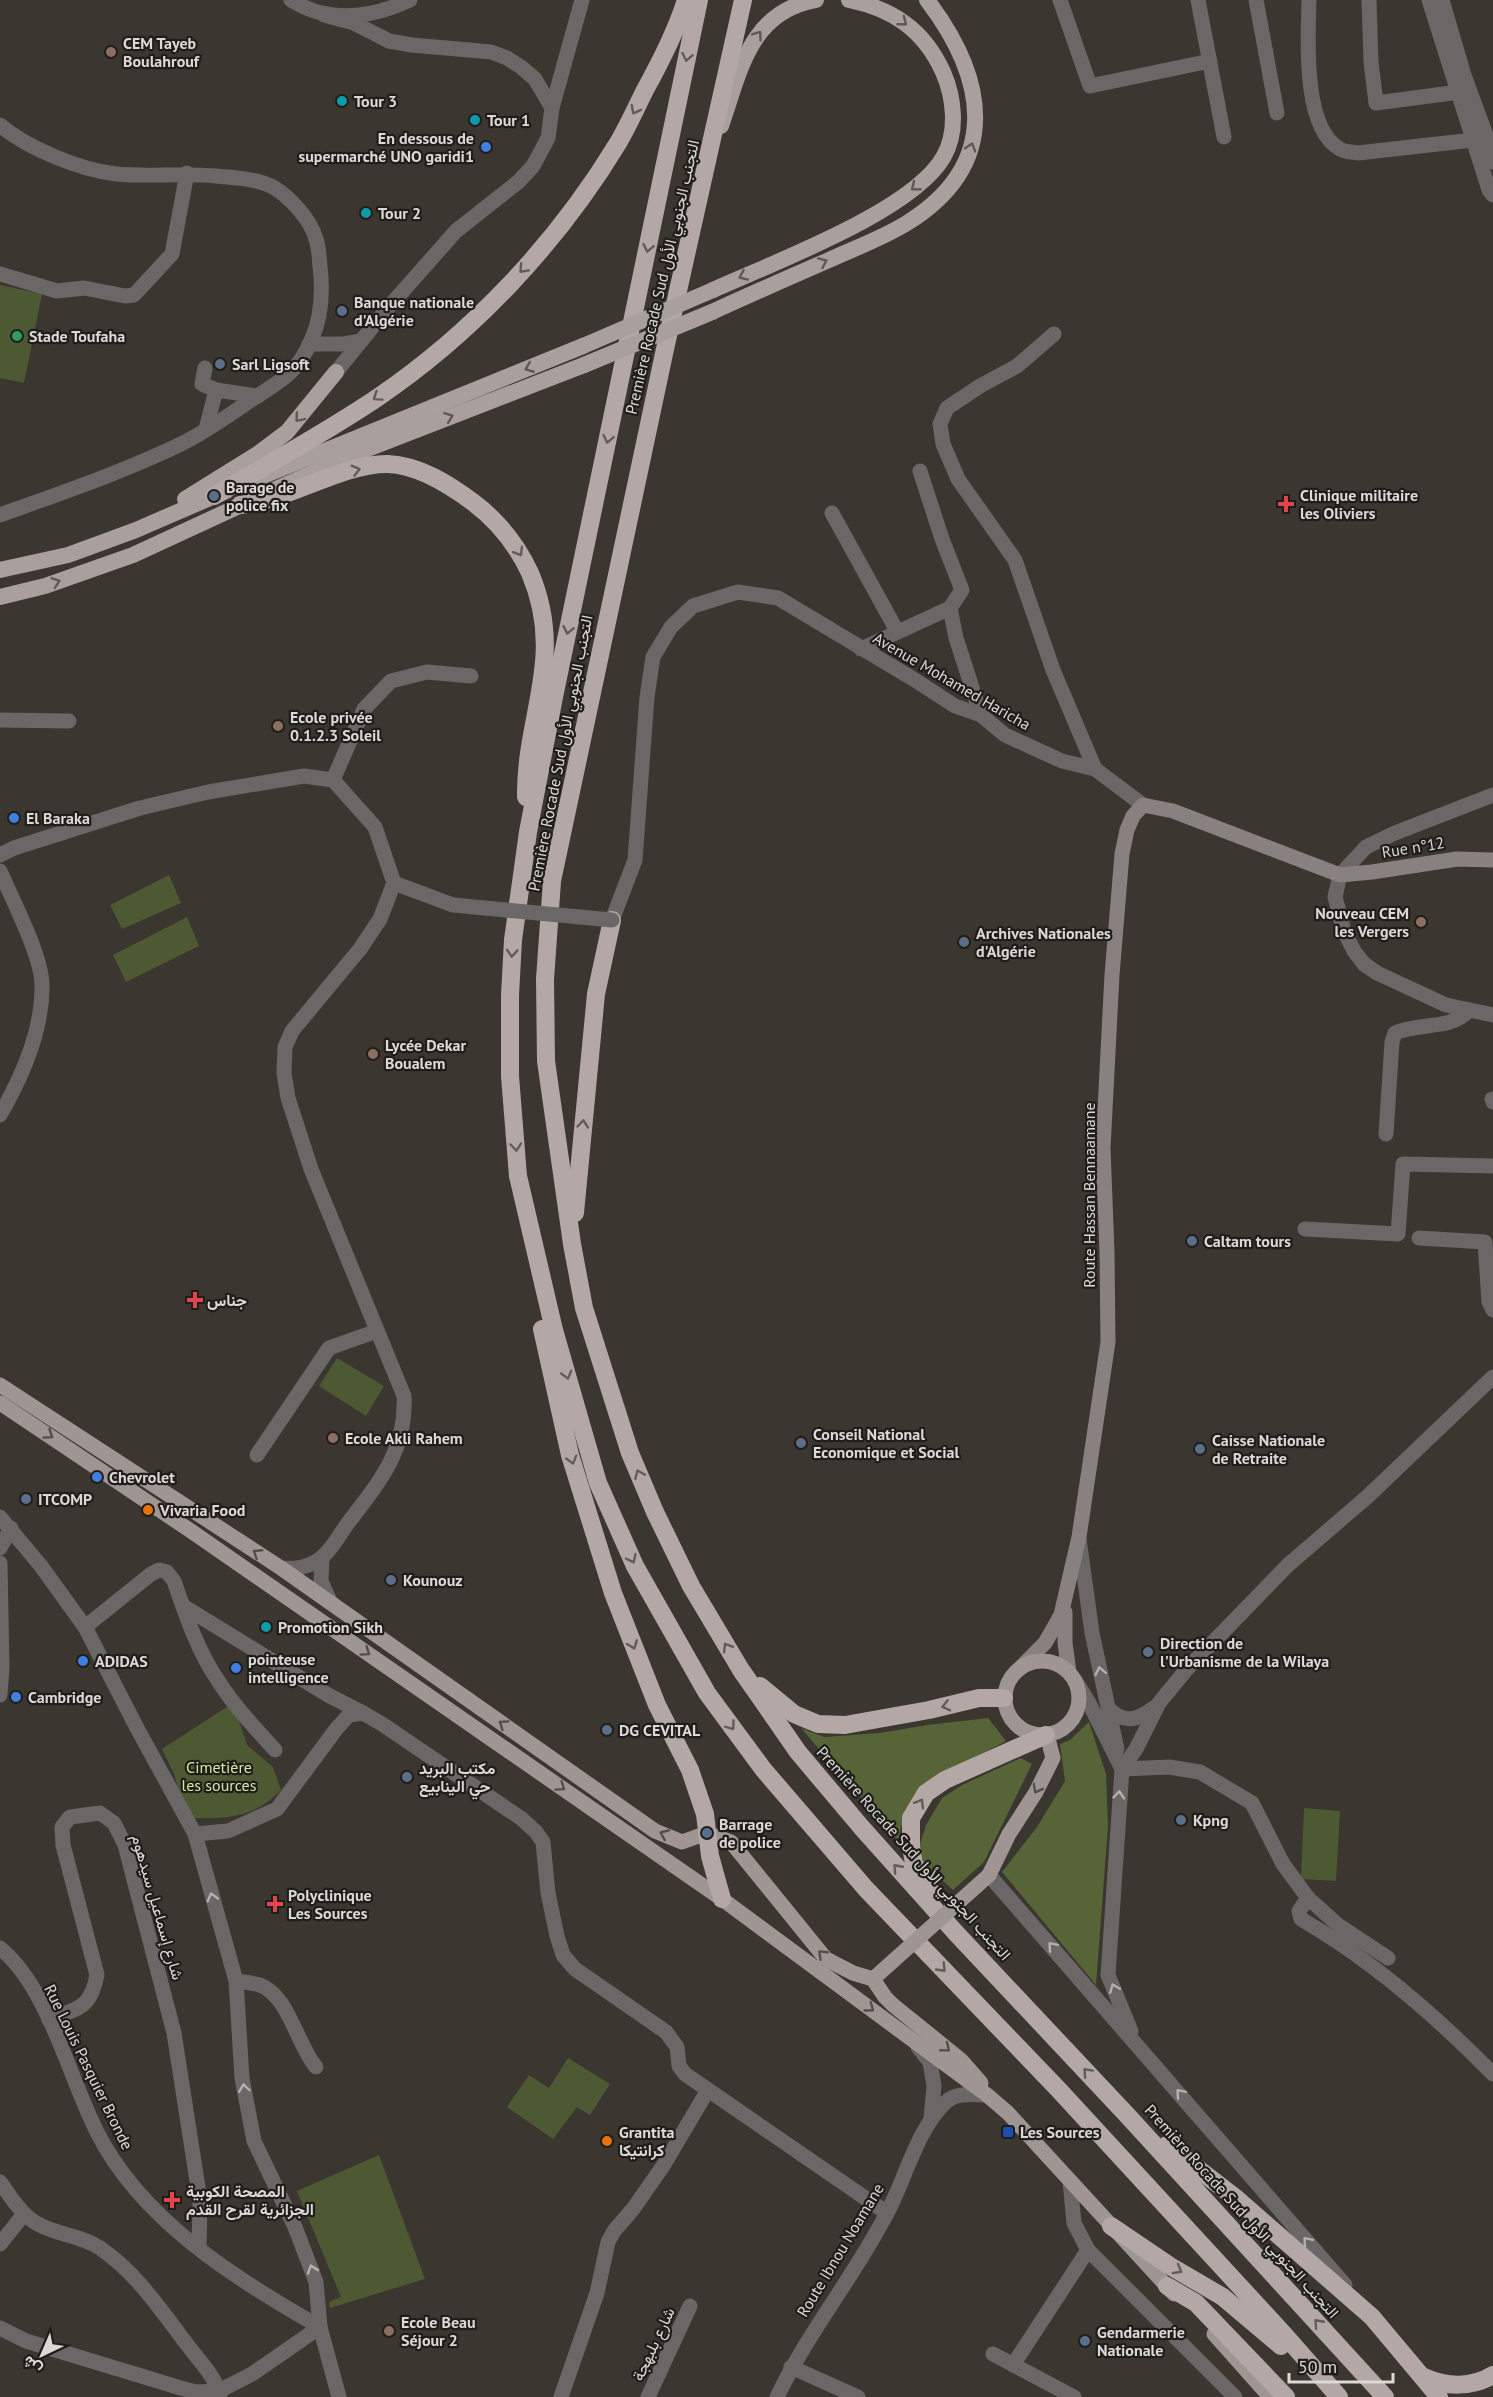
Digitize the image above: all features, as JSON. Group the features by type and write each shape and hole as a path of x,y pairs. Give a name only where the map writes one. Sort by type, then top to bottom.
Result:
{"highway":[{"path":"214,496 377,398 423,364 490,305 529,263 563,221 618,142 675,34 686,0"},
{"name":"Première Rocade Sud التجنب الجنوبي الأول","path":"699,0 554,697 528,832 513,940 510,1077 518,1176 554,1330 598,1483 635,1566 707,1693 769,1778 866,1889 1058,2089 1339,2397"},
{"name":"Première Rocade Sud التجنب الجنوبي الأول","path":"744,0 657,384 552,881 545,979 546,1060 572,1245 584,1308 630,1454 655,1512 691,1586 741,1670 798,1752 955,1932 1386,2397"},
{"path":"711,146 721,127 746,56 760,30 777,14 800,3 816,0"},
{"path":"0,570 68,555 136,530 583,346 713,290 880,212 920,184 935,170 945,155 951,136 952,103 946,81 936,59 916,33 898,17 872,5 849,0"},
{"path":"0,597 45,586 133,555 357,453 584,366 868,243 907,223 945,193 959,174 973,139 976,106 973,87 959,51 927,0"},
{"path":"136,530 259,453 287,432 336,372"},
{"path":"240,505 270,500 349,471 388,464 404,466 439,480 459,491 496,523 521,554 537,591 545,632 543,672 525,787 525,815 528,832"},
{"path":"572,1245 596,994 612,920"},
{"path":"518,1176 536,1302 570,1455 613,1593 657,1705 690,1770 705,1814 710,1856 722,1899"},
{"path":"741,1670 794,1714 818,1724 845,1725 929,1710 979,1698 1004,1698"},
{"path":"955,1932 914,1864 911,1818 926,1793 945,1780 1047,1735"},
{"path":"1127,2115 1237,2199 1372,2317 1439,2397"},
{"path":"1111,2226 1170,2266 1223,2297 1260,2327 1332,2397"},
{"path":"1167,2286 1196,2303 1286,2397"},
{"path":"1471,2383 1493,2363"},
{"path":"1423,2376 1437,2383 1449,2385 1471,2383 1493,2375"}],"main road":[{"name":"Avenue Mohamed Haricha","path":"1143,805 1173,812 1340,875"},
{"name":"Route Hassan Bennaamane","path":"1023,1665 1040,1649 1061,1615 1079,1537 1108,1342 1103,1148 1112,975 1121,865 1127,830 1133,816 1143,805"},
{"name":"Rue n°12","path":"1340,875 1457,859 1493,860"},
{"path":"0,1385 332,1603 656,1831 682,1842 707,1833 731,1842 826,1959 846,1971 873,1979 893,2005 961,2060 1111,2226 1215,2334 1270,2397"},
{"path":"0,1402 201,1537 722,1899 987,2095 1008,2113"},
{"name":"Route Hassan Bennaamane","path":"1068,1588 1064,1629 1072,1676"},
{"path":"1040,1660 1050,1661 1072,1676 1079,1692 1079,1704 1075,1716 1058,1732 1047,1735 1026,1732 1010,1718 1004,1698 1006,1686 1011,1675 1023,1665 1040,1660"},
{"path":"873,1979 989,1875 1009,1834 1036,1792 1053,1758 1047,1735"}],"street":[{"path":"324,15 347,17 370,14 410,0"},
{"path":"336,372 360,341 456,231 510,189 533,166 548,138 552,108 582,0"},
{"path":"1060,0 1090,86 1210,61"},
{"path":"1198,0 1224,136"},
{"path":"1256,0 1277,113"},
{"path":"1309,0 1308,43 1312,104 1325,135 1340,149 1358,153 1473,140"},
{"path":"1369,0 1371,62 1376,103 1459,92"},
{"path":"1429,0 1489,190 1493,195"},
{"path":"1442,0 1464,75 1491,146 1493,162"},
{"path":"297,2 324,15 354,23 389,41 491,52 507,58 535,79 552,108"},
{"path":"0,125 27,143 85,166 116,174 187,173 247,179 273,187 290,201 306,220 316,239 323,293 320,317 299,362 281,380 258,396 183,443 131,466 0,515"},
{"path":"0,274 57,291 84,288 125,296 134,295 172,254 187,173"},
{"path":"1054,334 1017,366 980,386 947,408 940,424 943,444 958,479 1016,560 1053,670 1095,769"},
{"path":"309,344 344,344 360,341"},
{"path":"206,368 202,384 216,390 258,396"},
{"path":"206,429 216,390"},
{"path":"861,649 950,608 962,590 942,539 920,471"},
{"path":"832,513 897,631"},
{"name":"Avenue Mohamed Haricha","path":"612,920 635,861 647,697 653,657 671,627 693,606 738,592 778,598 955,706 981,715 1005,735 1062,761 1095,769 1143,805"},
{"path":"950,608 956,638 981,715"},
{"path":"333,780 364,709 391,681 428,672 471,676"},
{"path":"0,720 69,721"},
{"path":"0,855 14,848 140,808 208,792 304,776 333,780 375,827 394,883 380,919 360,949 292,1031 285,1047 284,1073 288,1098 311,1168 404,1396 405,1416 392,1462 372,1493 322,1558 302,1568 280,1568"},
{"path":"1493,795 1395,833 1366,847 1340,875 1335,897 1341,920 1354,951 1364,964 1377,973 1446,1005 1493,1015"},
{"path":"0,870 31,942 42,982 38,1026 13,1093 0,1115"},
{"path":"394,883 453,905 612,920"},
{"path":"1386,1134 1392,1042 1395,1033 1403,1029 1458,1019 1469,1011"},
{"path":"1305,1229 1398,1234 1403,1164 1493,1166"},
{"path":"1419,1238 1485,1242 1489,1302 1493,1310"},
{"path":"257,1455 329,1348 377,1331"},
{"path":"1108,1708 1115,1715 1132,1720 1141,1718 1159,1703 1186,1670 1288,1565 1367,1497 1493,1377"},
{"path":"0,1548 5,1522"},
{"path":"5,1522 85,1627 195,1834 236,1981 242,2078 254,2141 307,2255 316,2282 320,2327 339,2397"},
{"path":"1079,1537 1092,1634 1122,1769 1108,1975 1136,2042"},
{"path":"322,1558 321,1581 332,1603"},
{"path":"0,1563 0,1695"},
{"path":"85,1627 154,1571 163,1570 171,1576 198,1643 218,1681 274,1750"},
{"path":"1068,1588 1075,1581 1085,1584"},
{"path":"183,1606 328,1695 363,1713 522,1819 543,1842 548,1893 557,1935 563,1955 575,1969 666,2032 677,2047 679,2066 686,2074 887,2213"},
{"path":"1072,1676 1089,1702 1122,1769"},
{"path":"1122,1769 1136,1749 1159,1703"},
{"path":"195,1834 228,1831 277,1809 337,1728 349,1715 363,1713"},
{"path":"1122,1769 1169,1767 1200,1772 1252,1803 1283,1864 1308,1898 1338,1925 1388,1958"},
{"name":"شارع إسماعيل سيدهوم","path":"49,2020 85,2006 94,1991 97,1975 63,1845 62,1827 70,1817 100,1813 114,1823 125,1845 174,2033 200,2200 199,2248"},
{"path":"989,1875 1372,2317"},
{"path":"1308,1898 1299,1911 1301,1919 1325,1933 1422,2006 1493,2074"},
{"name":"Rue Louis Pasquier Bronde","path":"0,1948 24,1976 49,2020 96,2131 112,2159 134,2188 185,2238 269,2298 320,2327"},
{"path":"236,1981 260,1985 270,1991 283,2006 307,2057 316,2067"},
{"path":"910,2038 930,2062 934,2086 931,2119"},
{"path":"561,2397 597,2293 608,2242 673,2151 708,2090"},
{"path":"931,2119 949,2099 966,2094 987,2095"},
{"name":"Route Ibnou Noamane","path":"777,2397 791,2367 887,2213 931,2119"},
{"path":"1070,2181 1074,2223 1088,2250 1234,2397"},
{"path":"0,2182 24,2214 38,2224 98,2246 111,2256 159,2304 220,2394"},
{"path":"0,2244 24,2214"},
{"path":"1013,2365 1088,2250"},
{"name":"شارع بلبهجة","path":"648,2397 690,2306"},
{"path":"0,2328 26,2341 184,2389 220,2394 320,2327"},
{"path":"993,2354 1074,2397"},
{"path":"791,2367 858,2397"}],"green space":[{"name":"Stade Toufaha","path":"0,285 42,294 24,383 0,378"},
{"path":"169,875 181,903 122,929 110,905"},
{"path":"187,917 199,946 126,982 113,955"},
{"path":"337,1358 384,1386 366,1416 319,1386"},
{"name":"Cimetière les sources","path":"233,1703 247,1745 273,1767 281,1790 260,1807 249,1812 226,1817 186,1818 174,1774 162,1749"},
{"path":"988,1718 1006,1741 944,1774 905,1810 898,1841 801,1728 824,1737 880,1733"},
{"path":"1089,1722 1106,1774 1108,1826 1096,1985 1002,1872 1037,1827 1065,1781 1060,1744 1070,1740"},
{"path":"1021,1758 1032,1764 984,1862 953,1890 923,1862 920,1844 926,1825 942,1798 962,1785"},
{"path":"1304,1808 1340,1811 1336,1881 1301,1879"},
{"path":"568,2058 610,2084 590,2115 577,2107 553,2139 507,2107 529,2075 549,2088"},
{"path":"379,2155 425,2279 330,2308 329,2302 341,2297 297,2191"}],"place":[{"name":"CEM Tayeb Boulahrouf","path":"111,52"},
{"name":"Tour 3","path":"342,101"},
{"name":"Tour 1","path":"475,120"},
{"name":"En dessous de supermarché UNO garidi1","path":"486,147"},
{"name":"Tour 2","path":"366,213"},
{"name":"Banque nationale d'Algérie","path":"342,311"},
{"name":"Stade Toufaha","path":"17,336"},
{"name":"Sarl Ligsoft","path":"220,364"},
{"name":"Barage de police fix","path":"214,496"},
{"name":"Clinique militaire les Oliviers","path":"1286,504"},
{"name":"Ecole privée 0.1.2.3 Soleil","path":"278,726"},
{"name":"El Baraka","path":"14,818"},
{"name":"Nouveau CEM les Vergers","path":"1421,922"},
{"name":"Archives Nationales d'Algérie","path":"964,942"},
{"name":"Lycée Dekar Boualem","path":"373,1054"},
{"name":"Caltam tours","path":"1192,1241"},
{"name":"جناس","path":"195,1300"},
{"name":"Ecole Akli Rahem","path":"333,1438"},
{"name":"Conseil National Economique et Social","path":"801,1443"},
{"name":"Caisse Nationale de Retraite","path":"1200,1449"},
{"name":"Chevrolet","path":"97,1477"},
{"name":"ITCOMP","path":"26,1499"},
{"name":"Vivaria Food","path":"148,1510"},
{"name":"Kounouz","path":"391,1580"},
{"name":"Promotion Sikh","path":"266,1627"},
{"name":"Direction de l'Urbanisme de la Wilaya","path":"1148,1652"},
{"name":"ADIDAS","path":"83,1661"},
{"name":"pointeuse intelligence","path":"236,1668"},
{"name":"Cambridge","path":"16,1697"},
{"name":"DG CEVITAL","path":"607,1730"},
{"name":"مكتب البريد حي الينابيع","path":"407,1777"},
{"name":"Kpng","path":"1181,1820"},
{"name":"Barrage de police","path":"707,1833"},
{"name":"Polyclinique Les Sources","path":"275,1904"},
{"name":"Les Sources","path":"1008,2132"},
{"name":"Grantita كرانتيكا","path":"607,2141"},
{"name":"المصحة الكوبية الجزائرية لقرح القدم","path":"172,2200"},
{"name":"Ecole Beau Séjour 2","path":"389,2331"},
{"name":"Gendarmerie Nationale","path":"1085,2341"}]}
